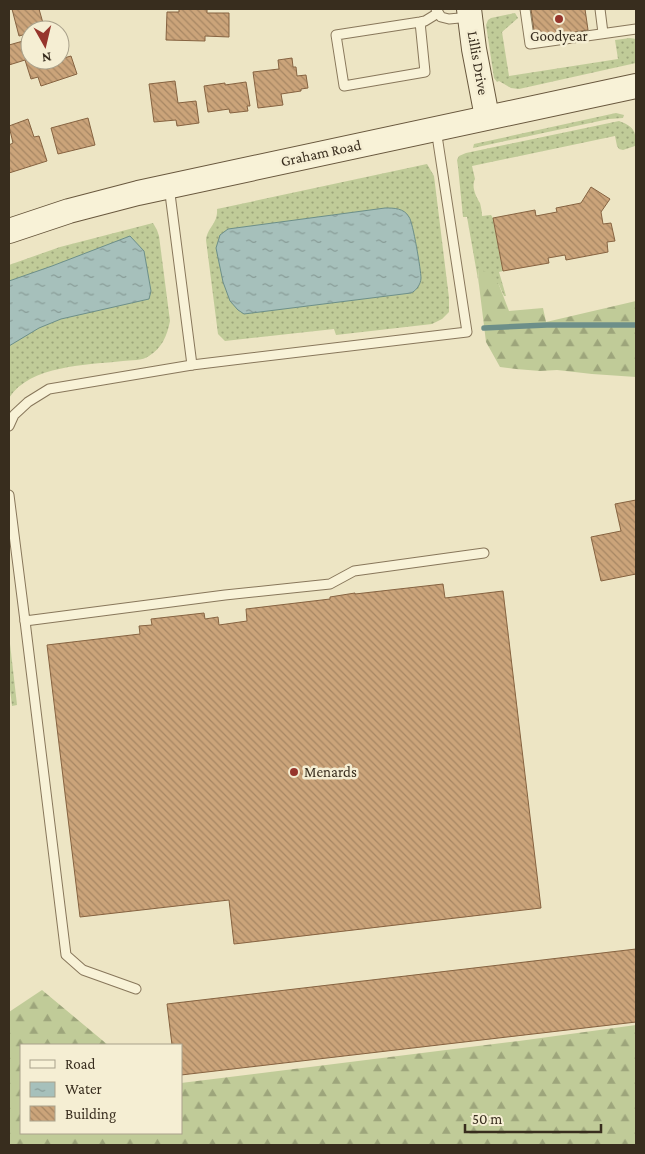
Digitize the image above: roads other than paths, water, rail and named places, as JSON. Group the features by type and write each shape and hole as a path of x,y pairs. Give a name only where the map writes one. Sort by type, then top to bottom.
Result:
{"main road":[{"name":"Lillis Drive","path":"469,13 487,117"},
{"name":"Graham Road","path":"9,231 69,211 138,193 636,86"}],"lane":[{"path":"525,9 530,44 636,29"},
{"path":"600,9 603,33"},
{"path":"420,22 426,72 344,86 336,35 425,21 437,11 441,17 450,19 469,13"},
{"path":"9,426 14,415 28,402 49,389 192,365 467,332 436,128"},
{"path":"169,186 192,365"},
{"path":"9,495 66,955 83,970 136,989"},
{"path":"24,621 217,596 330,584 354,571 484,553"}],"water":[{"path":"385,208 402,210 411,221 421,278 419,285 413,292 244,314 230,301 223,282 216,248 220,235 228,229"},
{"path":"130,236 144,251 151,291 149,299 61,319 39,328 9,346 9,281"}],"waterway":[{"path":"484,328 547,325 636,325"}],"place":[{"name":"Goodyear","path":"559,19"},
{"name":"Menards","path":"294,772"}]}
